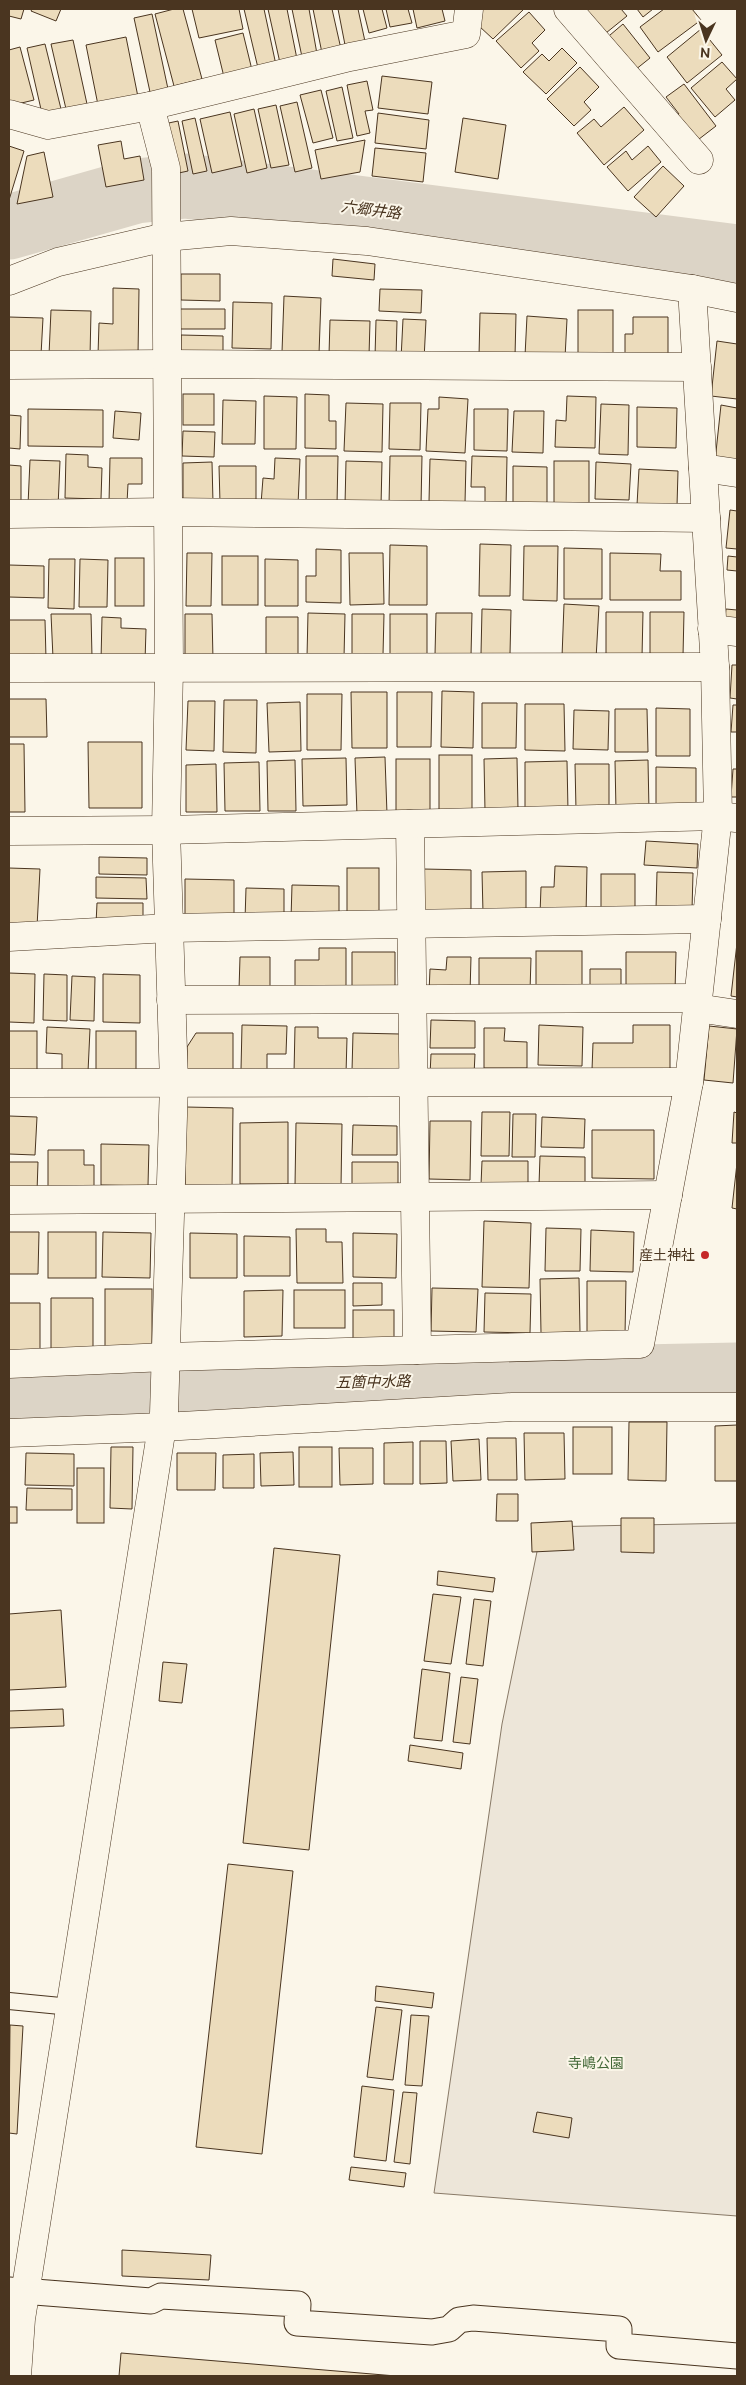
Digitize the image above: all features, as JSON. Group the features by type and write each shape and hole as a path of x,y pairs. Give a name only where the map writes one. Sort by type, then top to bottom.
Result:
{"street":[{"path":"9,114 48,125 150,106 350,57 466,34 470,9"},
{"path":"568,9 699,160"},
{"path":"18,2376 21,2319 17,2291 71,2007 163,1420 174,1083 166,830 169,667 166,168 150,106"},
{"path":"9,281 58,262 165,228 366,241 692,289 737,298"},
{"path":"9,1364 166,1357 640,1344 689,1082 707,919 728,817 715,667 725,631 706,518 692,289"},
{"path":"9,365 697,367"},
{"path":"703,468 737,473"},
{"path":"9,514 168,512 706,518"},
{"path":"9,668 715,667"},
{"path":"9,831 166,830 728,817"},
{"path":"410,824 417,1350"},
{"path":"9,937 169,928 707,919"},
{"path":"171,1000 412,999 698,1003 737,1014"},
{"path":"9,1083 689,1082"},
{"path":"9,1200 170,1197 668,1195"},
{"path":"9,1433 163,1420 512,1407 737,1407"},
{"path":"17,2291 151,2301 161,2296 298,2304 297,2323 316,2325 432,2332 449,2329 459,2320 472,2318 619,2329 619,2346 737,2356"}],"lane":[{"path":"9,2001 71,2007"}],"green space":[{"name":"寺嶋公園","path":"737,1523 737,2216 434,2193 502,1724 542,1527"}],"building":[{"path":"9,9 24,9 21,19 9,16"},
{"path":"32,9 61,9 56,21 31,11"},
{"path":"174,9 183,9 202,79 174,86 155,14"},
{"path":"192,9 239,9 243,29 199,38"},
{"path":"244,9 264,9 276,65 258,68"},
{"path":"268,9 287,9 297,59 280,63"},
{"path":"292,9 309,9 317,54 302,57"},
{"path":"313,9 332,9 341,49 322,53"},
{"path":"338,9 358,9 366,46 346,50"},
{"path":"363,9 382,9 387,28 369,33"},
{"path":"386,9 408,9 412,23 390,27"},
{"path":"413,9 442,9 445,21 417,28"},
{"path":"482,9 524,9 493,39 479,26"},
{"path":"585,9 621,9 627,16 601,37"},
{"path":"637,9 653,9 643,17"},
{"path":"664,9 692,9 701,20 658,52 640,27"},
{"path":"529,12 545,30 532,43 539,51 521,68 496,41"},
{"path":"152,14 168,89 150,92 134,18"},
{"path":"623,24 650,58 630,74 603,41"},
{"path":"701,29 722,55 687,83 667,57"},
{"path":"243,33 252,70 224,77 215,40"},
{"path":"126,37 138,97 98,105 86,45"},
{"path":"73,40 87,104 66,109 51,44"},
{"path":"45,44 62,113 43,118 27,48"},
{"path":"20,47 34,100 9,106 9,50"},
{"path":"562,48 577,63 546,94 523,72 542,54 549,61"},
{"path":"722,62 737,79 726,89 735,100 715,117 691,88"},
{"path":"580,67 599,87 584,102 591,110 574,126 547,99"},
{"path":"382,76 432,82 428,114 378,108"},
{"path":"367,81 373,110 365,111 370,133 357,136 347,85"},
{"path":"684,84 716,126 690,146 671,120 679,114 666,97"},
{"path":"342,87 353,138 337,141 326,91"},
{"path":"321,90 333,138 313,143 300,95"},
{"path":"297,102 312,168 295,172 280,106"},
{"path":"276,105 289,165 271,168 258,109"},
{"path":"624,107 644,130 604,165 577,133 594,119 601,127"},
{"path":"254,109 267,168 247,173 234,114"},
{"path":"230,112 242,166 212,173 200,119"},
{"path":"378,113 429,120 426,149 375,143"},
{"path":"195,118 207,171 193,174 182,121"},
{"path":"463,118 506,125 498,179 455,172"},
{"path":"178,121 188,171 174,174 164,124"},
{"path":"365,140 360,172 321,179 315,150"},
{"path":"121,141 124,159 140,156 144,180 106,187 98,145"},
{"path":"9,146 24,151 9,200"},
{"path":"648,146 661,162 628,191 607,167 626,151 632,160"},
{"path":"375,148 426,153 423,182 372,176"},
{"path":"44,152 53,197 17,204 27,156"},
{"path":"663,166 684,186 656,217 634,197"},
{"path":"333,259 375,264 374,280 332,276"},
{"path":"181,274 220,274 220,301 181,300"},
{"path":"113,288 139,289 138,356 98,355 99,323 113,324"},
{"path":"380,289 422,290 421,313 379,311"},
{"path":"284,296 321,298 319,354 282,352"},
{"path":"233,302 272,303 271,349 232,348"},
{"path":"178,309 225,309 225,329 179,329"},
{"path":"51,310 91,311 90,357 49,355"},
{"path":"578,310 613,310 613,356 578,356"},
{"path":"480,313 516,314 515,357 479,356"},
{"path":"527,316 567,319 565,358 525,356"},
{"path":"9,317 43,318 41,355 9,354"},
{"path":"633,317 668,317 668,360 625,359 625,334 633,334"},
{"path":"403,319 426,320 424,360 401,359"},
{"path":"330,320 370,321 369,356 329,355"},
{"path":"376,320 397,321 396,358 375,357"},
{"path":"181,335 223,336 223,354 181,353"},
{"path":"717,341 737,344 737,399 711,396"},
{"path":"183,394 214,394 214,425 183,425"},
{"path":"305,394 329,395 329,421 336,421 336,449 305,448"},
{"path":"264,396 297,397 296,449 264,449"},
{"path":"567,396 596,397 595,448 555,447 556,420 566,421"},
{"path":"439,397 468,399 465,453 426,451 428,409 439,409"},
{"path":"223,400 256,401 255,444 222,444"},
{"path":"346,403 383,404 382,452 344,451"},
{"path":"390,403 421,403 420,450 389,449"},
{"path":"601,404 629,405 628,455 599,454"},
{"path":"721,405 737,408 737,464 715,461"},
{"path":"637,407 677,408 676,448 637,447"},
{"path":"28,409 103,410 103,447 28,446"},
{"path":"474,409 508,409 507,451 474,450"},
{"path":"115,411 141,413 139,440 113,438"},
{"path":"514,411 544,411 543,453 512,452"},
{"path":"9,415 21,416 20,449 9,448"},
{"path":"183,431 215,432 214,457 182,456"},
{"path":"66,454 88,455 88,467 102,468 101,499 65,498"},
{"path":"306,456 338,456 337,505 306,505"},
{"path":"390,456 422,456 421,506 389,505"},
{"path":"472,456 507,457 506,509 485,508 485,487 471,487"},
{"path":"110,458 142,458 142,484 128,484 127,503 109,503"},
{"path":"275,458 300,459 298,505 261,504 263,478 274,479"},
{"path":"430,459 466,461 465,503 429,502"},
{"path":"30,460 60,461 58,507 28,505"},
{"path":"346,461 382,462 381,506 345,505"},
{"path":"554,461 589,461 589,503 554,503"},
{"path":"212,462 213,503 183,504 183,463"},
{"path":"596,462 631,464 629,500 595,499"},
{"path":"9,465 21,466 21,508 9,508"},
{"path":"219,466 256,466 256,503 220,503"},
{"path":"513,466 547,467 547,504 513,503"},
{"path":"639,469 678,471 677,506 637,505"},
{"path":"730,510 737,511 737,549 726,548"},
{"path":"480,544 511,545 510,596 479,596"},
{"path":"390,545 427,546 427,605 389,605"},
{"path":"524,546 558,546 557,601 523,600"},
{"path":"564,548 602,549 602,599 564,599"},
{"path":"316,549 341,550 341,603 306,602 306,576 316,576"},
{"path":"187,553 212,553 211,606 186,606"},
{"path":"349,553 383,553 384,604 350,605"},
{"path":"610,553 661,554 660,571 681,571 681,600 610,600"},
{"path":"222,556 258,556 258,605 222,605"},
{"path":"728,556 737,557 737,571 727,570"},
{"path":"115,558 144,558 144,606 115,606"},
{"path":"49,559 75,559 74,609 48,608"},
{"path":"80,559 108,560 107,607 79,607"},
{"path":"265,559 298,560 298,606 265,606"},
{"path":"9,565 44,566 44,598 9,597"},
{"path":"564,604 599,606 596,659 562,657"},
{"path":"482,609 511,610 510,654 481,654"},
{"path":"726,609 737,610 737,626 724,625"},
{"path":"606,612 643,612 642,657 606,656"},
{"path":"650,612 684,612 683,656 650,655"},
{"path":"308,613 345,614 344,658 307,657"},
{"path":"436,613 472,613 471,656 435,655"},
{"path":"51,614 91,614 92,657 53,658"},
{"path":"185,614 212,614 213,660 185,661"},
{"path":"352,614 384,614 383,655 352,655"},
{"path":"390,614 427,614 427,658 390,658"},
{"path":"102,617 121,618 121,628 146,629 145,662 101,661"},
{"path":"266,617 298,617 298,656 266,657"},
{"path":"9,620 45,620 46,659 9,660"},
{"path":"732,665 737,665 737,699 730,698"},
{"path":"442,691 474,692 473,748 441,747"},
{"path":"351,692 387,692 387,748 352,748"},
{"path":"397,692 432,692 431,747 397,747"},
{"path":"307,694 342,694 341,750 307,750"},
{"path":"9,699 46,699 47,737 9,737"},
{"path":"224,700 257,700 256,753 223,752"},
{"path":"188,701 215,701 214,751 186,750"},
{"path":"300,702 301,751 269,752 267,703"},
{"path":"482,703 517,703 516,748 482,748"},
{"path":"525,704 564,704 565,751 525,750"},
{"path":"733,705 737,705 737,732 731,732"},
{"path":"656,708 690,709 690,756 656,756"},
{"path":"615,709 647,709 648,752 615,752"},
{"path":"574,710 609,711 608,750 573,749"},
{"path":"88,742 142,742 142,808 89,808"},
{"path":"9,744 24,744 25,812 9,812"},
{"path":"439,755 472,755 472,811 439,811"},
{"path":"385,757 387,814 357,815 355,758"},
{"path":"346,758 347,805 303,806 302,759"},
{"path":"517,758 518,810 485,811 484,759"},
{"path":"396,759 430,759 430,815 396,815"},
{"path":"295,760 296,811 268,811 267,761"},
{"path":"648,760 649,811 616,811 615,761"},
{"path":"567,761 568,811 525,812 525,762"},
{"path":"259,762 260,811 225,811 224,763"},
{"path":"216,764 217,812 186,812 186,765"},
{"path":"575,764 609,764 609,810 576,810"},
{"path":"656,767 696,768 696,809 656,809"},
{"path":"733,769 737,769 737,797 731,797"},
{"path":"646,841 698,844 697,868 644,865"},
{"path":"99,857 147,858 147,875 99,874"},
{"path":"555,866 587,867 586,915 540,914 541,887 554,887"},
{"path":"9,868 40,869 37,927 9,926"},
{"path":"347,868 379,868 379,916 347,916"},
{"path":"423,869 471,870 471,912 423,912"},
{"path":"526,871 526,913 483,913 482,872"},
{"path":"657,872 693,873 692,910 656,909"},
{"path":"601,874 635,874 635,911 601,911"},
{"path":"96,877 146,878 147,899 96,898"},
{"path":"185,879 234,880 234,919 185,919"},
{"path":"292,885 339,886 339,920 291,919"},
{"path":"246,888 284,889 284,920 245,920"},
{"path":"97,903 143,903 143,924 96,924"},
{"path":"737,943 737,997 731,996"},
{"path":"319,948 346,948 346,993 295,993 295,960 319,960"},
{"path":"536,951 582,951 582,991 536,991"},
{"path":"352,952 395,952 395,992 352,993"},
{"path":"626,952 676,952 675,992 626,991"},
{"path":"240,957 270,957 270,991 239,990"},
{"path":"447,957 471,957 470,993 429,993 430,969 446,970"},
{"path":"479,958 531,958 530,991 479,991"},
{"path":"590,969 621,969 621,990 590,991"},
{"path":"9,973 35,974 34,1023 9,1022"},
{"path":"44,974 67,975 67,1021 43,1020"},
{"path":"103,974 140,975 140,1023 103,1022"},
{"path":"72,976 95,977 94,1021 70,1020"},
{"path":"431,1020 475,1021 475,1048 430,1048"},
{"path":"242,1025 287,1026 286,1054 267,1054 267,1070 241,1070"},
{"path":"539,1025 583,1027 582,1066 538,1065"},
{"path":"633,1025 670,1025 670,1071 592,1070 593,1043 633,1043"},
{"path":"709,1026 737,1029 733,1083 704,1080"},
{"path":"47,1027 90,1029 88,1072 62,1071 62,1054 46,1053"},
{"path":"295,1027 318,1027 318,1038 347,1038 346,1074 294,1073"},
{"path":"484,1028 505,1028 504,1041 527,1042 527,1068 484,1068"},
{"path":"9,1031 37,1031 37,1074 9,1074"},
{"path":"96,1031 136,1031 136,1072 96,1072"},
{"path":"196,1033 233,1033 233,1070 187,1070 187,1047"},
{"path":"353,1033 400,1034 400,1071 352,1071"},
{"path":"431,1054 475,1054 474,1075 430,1075"},
{"path":"186,1107 233,1108 232,1189 185,1188"},
{"path":"482,1112 510,1112 509,1156 481,1156"},
{"path":"734,1112 737,1113 737,1143 732,1143"},
{"path":"513,1114 536,1114 535,1157 512,1157"},
{"path":"9,1116 37,1117 35,1155 9,1154"},
{"path":"542,1117 585,1119 584,1148 541,1147"},
{"path":"430,1121 471,1121 470,1180 429,1179"},
{"path":"288,1122 288,1184 240,1184 240,1123"},
{"path":"296,1123 342,1124 341,1187 295,1186"},
{"path":"353,1125 397,1126 397,1155 352,1155"},
{"path":"592,1130 654,1130 654,1179 592,1178"},
{"path":"101,1144 149,1145 148,1186 101,1185"},
{"path":"48,1150 84,1150 84,1165 94,1165 94,1188 48,1188"},
{"path":"540,1156 585,1157 585,1185 539,1185"},
{"path":"482,1161 528,1161 528,1187 481,1185"},
{"path":"9,1162 38,1162 37,1192 9,1192"},
{"path":"352,1162 398,1162 398,1189 352,1188"},
{"path":"737,1163 737,1209 732,1208"},
{"path":"484,1221 531,1223 529,1288 482,1287"},
{"path":"546,1228 581,1229 580,1271 545,1271"},
{"path":"296,1229 326,1229 326,1242 342,1242 343,1283 297,1283"},
{"path":"591,1230 634,1232 633,1272 590,1271"},
{"path":"9,1232 39,1232 38,1274 9,1274"},
{"path":"48,1232 96,1232 96,1278 48,1278"},
{"path":"103,1232 151,1233 150,1278 102,1277"},
{"path":"190,1233 237,1234 237,1278 190,1278"},
{"path":"353,1233 397,1234 396,1278 353,1277"},
{"path":"244,1236 290,1237 290,1276 244,1276"},
{"path":"579,1278 580,1332 541,1333 540,1279"},
{"path":"587,1281 626,1281 625,1335 587,1335"},
{"path":"353,1283 382,1283 382,1305 353,1306"},
{"path":"432,1288 478,1289 476,1332 431,1331"},
{"path":"105,1289 152,1289 152,1350 105,1350"},
{"path":"283,1290 282,1336 244,1337 244,1291"},
{"path":"294,1290 345,1290 345,1328 294,1328"},
{"path":"485,1293 531,1294 530,1333 484,1332"},
{"path":"51,1298 93,1298 93,1353 51,1352"},
{"path":"9,1303 40,1303 40,1354 9,1355"},
{"path":"353,1310 394,1310 394,1342 353,1342"},
{"path":"629,1422 667,1422 666,1481 628,1480"},
{"path":"737,1425 737,1481 715,1481 715,1426"},
{"path":"573,1427 612,1427 612,1474 573,1474"},
{"path":"524,1433 564,1433 565,1479 525,1480"},
{"path":"487,1438 516,1438 517,1480 488,1480"},
{"path":"479,1439 481,1480 453,1481 451,1441"},
{"path":"420,1441 446,1441 447,1483 420,1484"},
{"path":"413,1442 413,1484 384,1484 384,1443"},
{"path":"111,1447 133,1447 132,1509 110,1508"},
{"path":"299,1447 332,1447 332,1487 299,1487"},
{"path":"339,1448 373,1448 373,1484 340,1485"},
{"path":"293,1452 294,1485 261,1486 260,1453"},
{"path":"26,1453 74,1454 74,1486 25,1485"},
{"path":"177,1453 216,1453 215,1490 177,1490"},
{"path":"254,1454 254,1488 223,1488 223,1455"},
{"path":"77,1468 104,1468 104,1523 77,1523"},
{"path":"27,1488 72,1489 72,1510 26,1510"},
{"path":"497,1494 518,1494 518,1521 496,1521"},
{"path":"9,1507 17,1507 17,1523 9,1523"},
{"path":"621,1518 654,1518 654,1553 621,1552"},
{"path":"572,1521 574,1550 532,1552 531,1523"},
{"path":"274,1548 340,1555 309,1850 243,1843"},
{"path":"438,1571 495,1578 493,1592 437,1585"},
{"path":"433,1594 461,1597 451,1664 424,1661"},
{"path":"474,1599 491,1601 483,1666 466,1664"},
{"path":"61,1610 66,1687 9,1690 9,1614"},
{"path":"163,1662 187,1664 182,1703 159,1701"},
{"path":"422,1669 450,1673 442,1741 414,1738"},
{"path":"461,1677 478,1679 470,1744 453,1742"},
{"path":"63,1709 64,1726 9,1728 9,1711"},
{"path":"410,1745 463,1753 461,1769 408,1761"},
{"path":"228,1864 293,1871 262,2154 196,2147"},
{"path":"376,1986 434,1993 432,2008 375,2001"},
{"path":"376,2007 402,2010 393,2080 367,2077"},
{"path":"411,2015 429,2016 422,2086 405,2085"},
{"path":"10,2025 23,2026 17,2134 9,2133"},
{"path":"362,2086 394,2090 386,2161 354,2157"},
{"path":"403,2092 417,2093 410,2164 394,2162"},
{"path":"537,2112 572,2118 569,2138 533,2132"},
{"path":"351,2167 406,2173 404,2187 349,2180"},
{"path":"122,2250 211,2255 209,2280 122,2276"},
{"path":"121,2353 396,2376 119,2376"}],"waterway":[{"name":"六郷井路","path":"9,227 136,191 186,186 737,257"},
{"name":"五箇中水路","path":"9,1396 258,1385 737,1375"}],"place":[{"name":"産土神社","path":"705,1255"}]}
